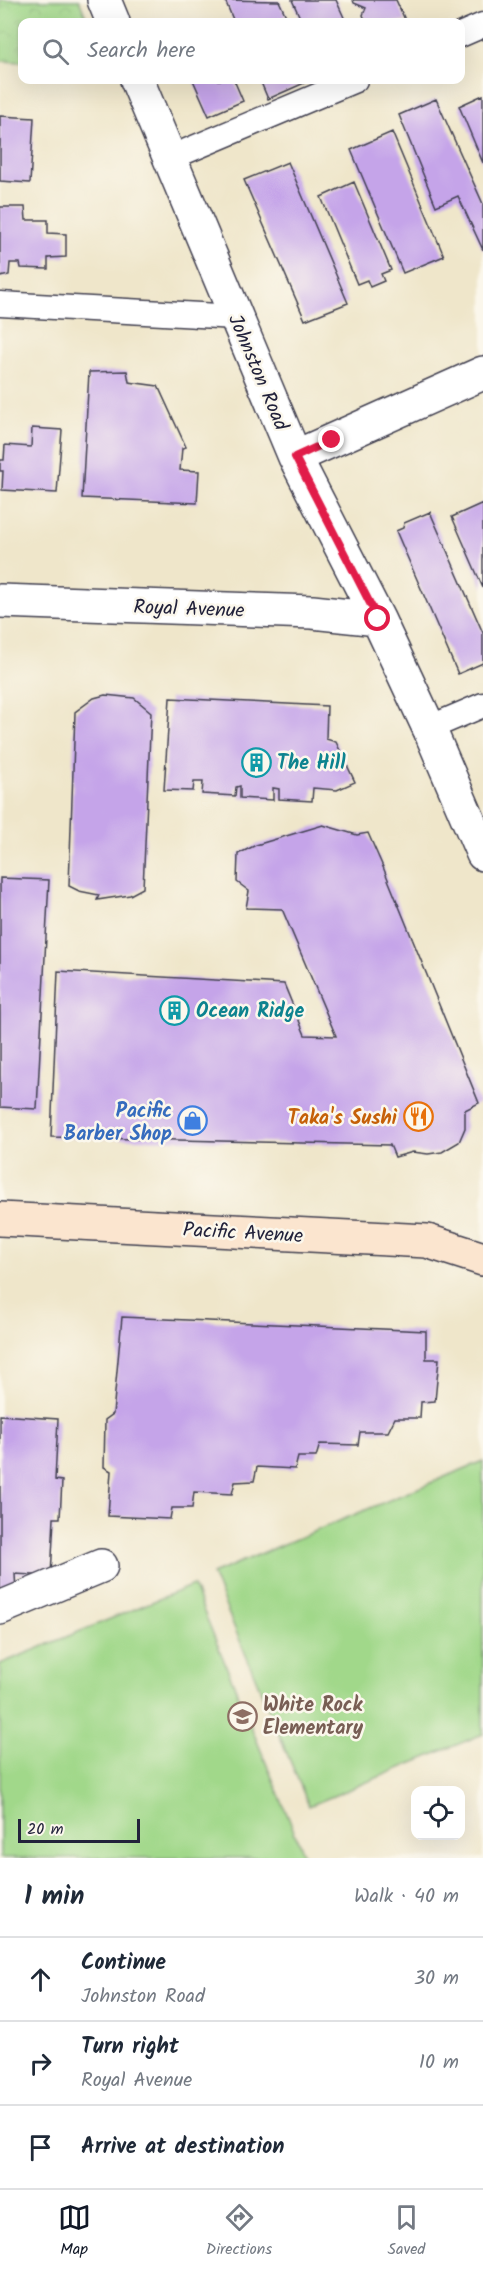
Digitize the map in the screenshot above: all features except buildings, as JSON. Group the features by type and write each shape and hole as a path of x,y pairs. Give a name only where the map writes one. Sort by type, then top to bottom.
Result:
{"street":[{"path":"104,0 111,18"},
{"name":"Johnston Road","path":"139,84 295,457 378,619 429,728 483,854"},
{"path":"295,457 483,373"},
{"name":"Royal Avenue","path":"0,601 312,612 378,619"},
{"name":"Pacific Avenue","path":"0,1219 427,1241 483,1258"},
{"path":"0,1608 101,1566"}],"lane":[{"path":"465,33 483,25"},
{"path":"170,158 346,84"},
{"path":"0,304 236,317"},
{"path":"429,728 483,705"}],"green space":[{"path":"0,0 79,0 86,18 18,18 18,62 0,61"},
{"path":"483,1461 483,1734 309,1806 212,1574"},
{"path":"193,1585 305,1858 0,1858 0,1664"}],"place":[{"name":"The Hill","path":"256,762"},
{"name":"Ocean Ridge","path":"175,1010"},
{"name":"Taka's Sushi","path":"418,1117"},
{"name":"Pacific Barber Shop","path":"193,1121"},
{"name":"White Rock Elementary","path":"242,1716"}],"route":[{"path":"332,440 295,457 378,619"}]}
